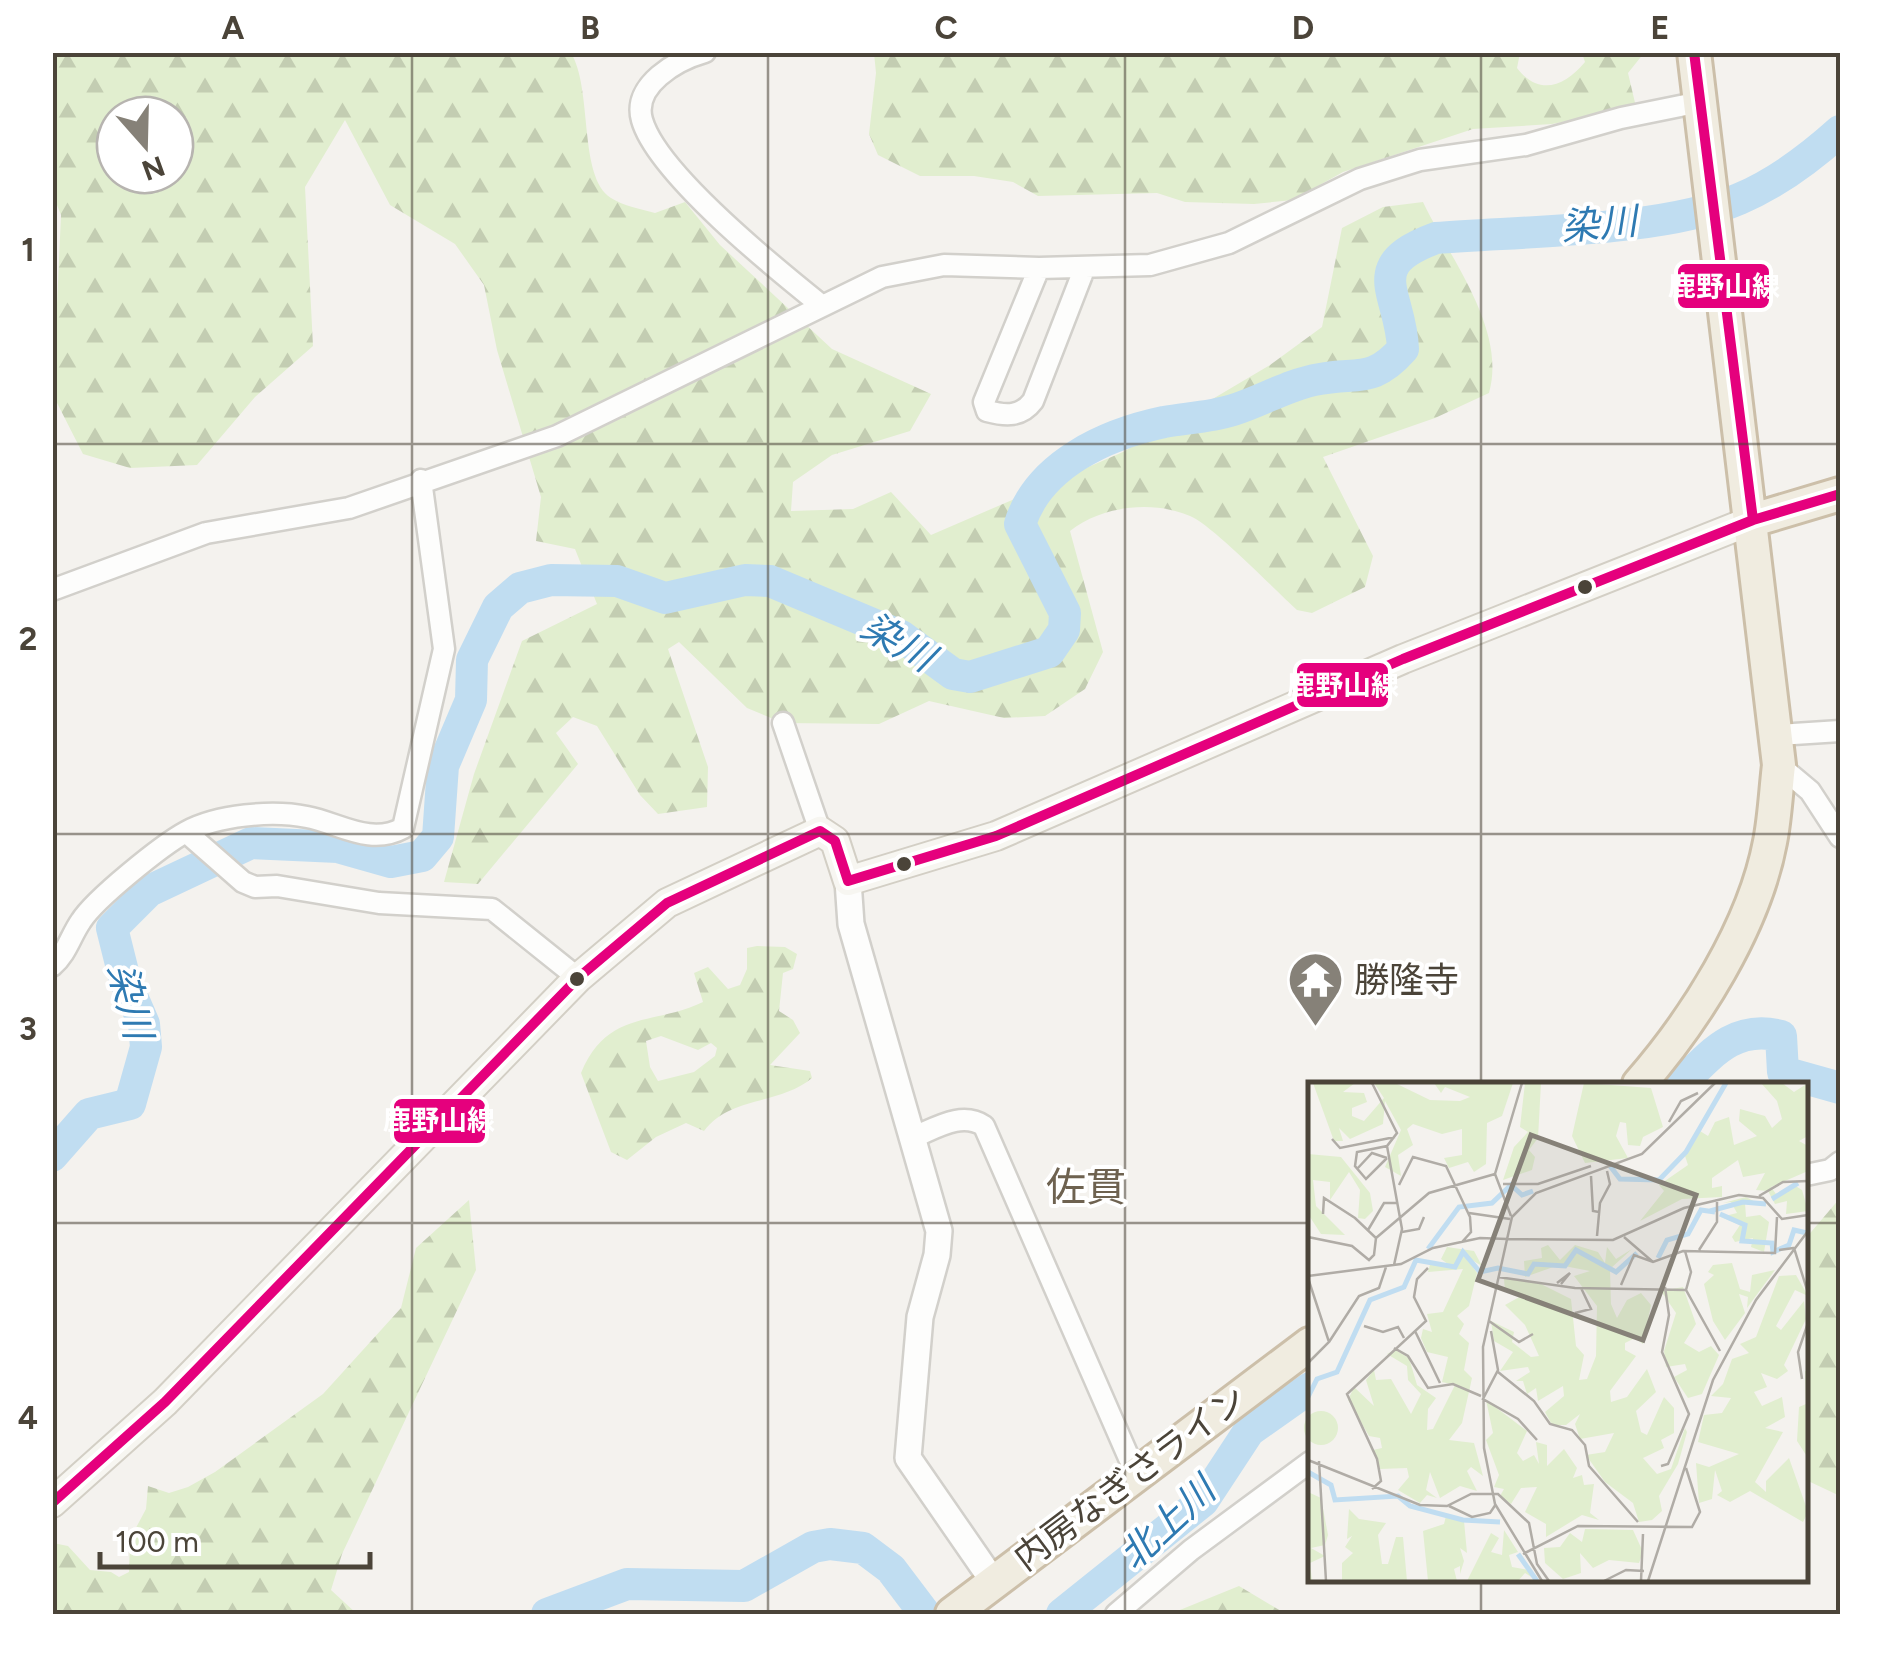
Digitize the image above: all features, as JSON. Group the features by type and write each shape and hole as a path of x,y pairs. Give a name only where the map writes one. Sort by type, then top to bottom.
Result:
{"highway":[{"path":"1641,1082 1679,1038 1730,949 1770,844 1778,750 1694,52"},
{"path":"1753,520 1840,494"},
{"name":"内房なぎさライン","path":"959,1609 1308,1345"}],"main road":[{"path":"52,1503 166,1402 578,978 667,904 820,831 835,842 848,881 996,836 1403,660 1753,520"}],"street":[{"path":"704,52 675,64 652,83 642,101 642,121 706,204 820,304"},
{"path":"52,590 206,533 349,508 557,436 882,277 944,265 1150,265 1229,243 1360,179 1420,160 1526,145 1620,118 1700,102"},
{"path":"1039,268 984,402 987,411 1015,414 1026,411 1033,401 1085,267"},
{"path":"52,966 104,894 191,835 232,819 274,815 307,817 376,835 403,828 444,648 421,480"},
{"path":"783,723 820,831"},
{"path":"1840,730 1778,750 1840,837"},
{"path":"191,835 243,882 378,903 492,910 578,978"},
{"path":"848,881 851,924 938,1230 937,1255 920,1317 908,1458 993,1581"},
{"path":"914,1138 949,1122 976,1120 984,1126 1136,1474"},
{"path":"1808,1176 1830,1170 1840,1162"},
{"path":"1116,1614 1191,1550 1308,1463"}],"green space":[{"path":"53,52 571,53 582,88 594,172 611,198 655,213 685,202 720,245 832,349 931,394 910,431 832,455 793,482 791,511 853,509 891,492 931,535 1123,452 1270,365 1322,327 1342,228 1383,207 1423,202 1483,319 1492,369 1489,393 1435,418 1323,457 1373,556 1365,587 1312,613 1297,610 1200,522 1175,511 1144,507 1112,511 1070,531 1103,652 1085,689 1045,716 1004,718 929,701 879,724 783,723 747,708 679,642 668,649 708,767 707,807 658,814 640,795 597,726 573,717 556,733 578,764 478,884 444,882 474,774 522,641 597,604 575,549 536,541 541,497 497,350 484,285 455,244 390,205 345,120 305,187 313,346 255,397 197,465 130,468 83,454 53,395 61,215 53,195"},
{"path":"874,53 1520,53 1517,68 1525,77 1534,83 1552,85 1569,77 1585,62 1582,53 1644,53 1628,73 1636,107 1552,124 1473,129 1343,172 1293,200 1254,204 1185,202 1157,193 1038,196 1013,182 974,176 920,176 878,155 869,134 876,73"},
{"path":"785,947 797,954 793,969 783,973 779,1011 793,1020 800,1033 770,1065 810,1071 812,1078 785,1093 727,1112 704,1131 686,1123 656,1137 627,1160 611,1152 581,1073 592,1053 604,1038 633,1022 703,1002 694,973 708,967 728,989 740,985 747,969 747,948","holes":["661,1036 698,1050 711,1043 717,1048 715,1056 694,1072 658,1081 650,1067 646,1041"]},
{"path":"1840,1198 1840,1496 1808,1481 1808,1236"},
{"path":"469,1200 476,1270 342,1554 331,1590 357,1614 53,1614 53,1543 68,1546 90,1570 119,1577 129,1572 130,1539 146,1509 148,1486 169,1493 188,1487 323,1394 401,1308 416,1248"},
{"path":"1239,1586 1286,1614 1170,1614"}],"waterway":[{"name":"染川","path":"52,1156 89,1114 130,1104 146,1047 144,1024 125,980 112,928 149,891 251,843 338,847 391,862 422,856 438,837 443,766 471,700 472,660 498,607 520,588 551,580 617,581 665,598 745,580 770,581 901,636 953,674 970,677 1049,652 1064,630 1065,613 1020,524 1042,484 1078,455 1142,427 1225,412 1309,381 1365,374 1383,367 1403,349 1390,283 1392,270 1398,259 1413,248 1436,238 1632,224 1708,210 1767,185 1840,131"},
{"name":"北上川","path":"1683,1082 1725,1044 1750,1034 1765,1033 1781,1036 1783,1072 1840,1088"},
{"name":"北上川","path":"1062,1614 1203,1501 1249,1431 1308,1389"},
{"name":"北上川","path":"547,1614 627,1584 744,1586 813,1547 830,1544 863,1548 891,1569 925,1614"}],"transit line":[{"name":"鹿野山線","path":"1694,52 1753,520"},
{"name":"鹿野山線","path":"848,881 996,836 1403,659 1753,520 1840,494"},
{"name":"鹿野山線","path":"52,1503 165,1402 578,978 667,903 820,831 835,841 848,881"}],"place":[{"name":"勝隆寺","path":"1315,1029"}],"district":[{"name":"佐貫","path":"1086,1187"}]}
